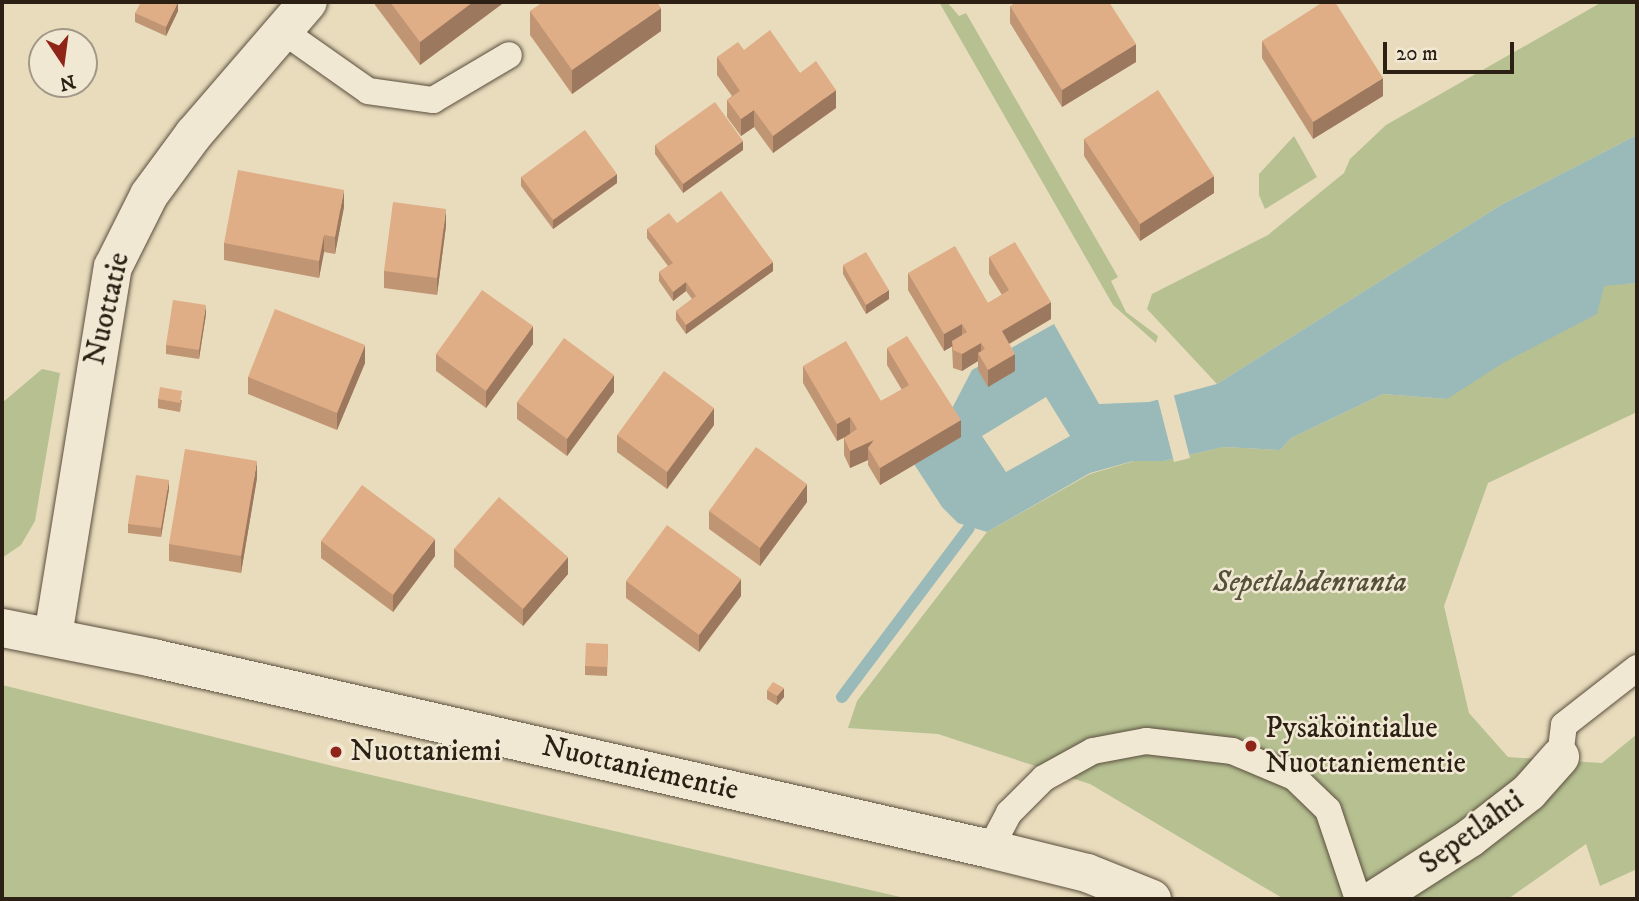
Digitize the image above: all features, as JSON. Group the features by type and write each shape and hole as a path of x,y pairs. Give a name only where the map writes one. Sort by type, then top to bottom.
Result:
{"main road":[{"name":"Nuottatie","path":"54,636 113,267 149,195 194,134 308,2"},
{"name":"Nuottaniementie","path":"2,628 54,636 990,849 1087,873 1152,899"},
{"name":"Sepetlahti","path":"1375,899 1480,830 1529,792 1560,757"}],"lane":[{"path":"283,31 368,92 433,100 509,55"},
{"path":"1560,757 1564,725 1637,668"},
{"path":"990,849 1009,813 1044,778 1093,751 1146,741 1232,751 1294,777 1328,810 1358,899"}],"green space":[{"path":"939,2 947,2 959,16 966,13 1118,277 1111,281 1126,312 1158,336 1156,343 1113,305"},
{"path":"1602,2 1637,2 1637,135 1501,205 1217,384 1147,309 1152,294 1268,235 1344,173 1350,159 1386,125"},
{"path":"1294,136 1317,177 1265,209 1259,195 1259,174"},
{"name":"Sepetlahdenranta","path":"1637,283 1637,412 1488,483 1444,606 1469,713 1508,757 1602,763 1637,734 1637,869 1600,886 1586,844 1508,899 1284,899 1090,784 938,734 848,728 857,701 987,532 1090,474 1134,461 1164,461 1223,447 1280,450 1291,438 1383,394 1447,399 1604,285"},
{"path":"42,369 60,373 35,521 21,545 2,558 2,403"},
{"path":"2,685 341,768 909,899 2,899"}],"water":[{"path":"1637,135 1637,283 1604,286 1597,314 1503,363 1447,399 1383,394 1291,438 1280,450 1223,447 1164,461 1133,461 1090,473 987,532 958,523 942,507 901,444 947,418 972,370 1054,324 1099,404 1149,402 1217,384 1501,205","holes":["1046,397 1070,436 1006,472 982,436"]}],"pier":[{"path":"1173,392 1190,458 1174,462 1157,396"}],"building":[{"path":"141,2 178,2 166,27 135,13"},
{"path":"390,2 473,2 420,42"},
{"path":"543,2 657,2 661,8 572,70 530,11"},
{"path":"1017,2 1109,2 1136,44 1062,90 1010,6"},
{"path":"1323,2 1335,2 1383,78 1313,122 1262,41"},
{"path":"770,30 800,73 816,61 836,90 773,136 754,110 741,119 727,100 740,91 717,57 738,42 744,50"},
{"path":"1158,90 1214,176 1140,224 1084,139"},
{"path":"715,102 743,141 683,184 655,145"},
{"path":"585,130 617,174 553,220 521,177"},
{"path":"238,170 344,190 335,237 324,235 319,261 224,243"},
{"path":"721,191 773,262 686,325 676,311 696,296 686,282 673,292 659,272 673,263 647,229 669,213 677,223"},
{"path":"393,202 446,209 437,278 384,271"},
{"path":"1015,242 1051,302 1002,331 1015,354 988,370 978,353 985,349 981,343 962,354 953,350 952,341 967,332 962,324 944,334 908,273 955,246 988,303 1009,290 989,257"},
{"path":"866,252 889,290 866,305 843,265"},
{"path":"482,290 533,326 486,391 436,354"},
{"path":"173,300 206,305 199,350 166,345"},
{"path":"275,309 365,345 337,413 248,377"},
{"path":"907,336 961,420 880,468 868,448 874,440 850,451 844,438 857,429 850,417 837,424 803,366 846,341 881,401 909,385 887,348"},
{"path":"564,338 614,375 567,439 517,402"},
{"path":"664,371 714,408 667,472 617,435"},
{"path":"160,387 182,391 180,403 158,399"},
{"path":"756,447 807,484 760,548 709,511"},
{"path":"185,449 257,461 241,556 169,544"},
{"path":"136,475 169,480 161,528 128,524"},
{"path":"362,485 435,539 393,595 321,541"},
{"path":"499,497 568,557 523,609 454,549"},
{"path":"667,525 741,579 699,635 626,581"},
{"path":"586,643 608,644 607,667 585,666"},
{"path":"773,682 784,688 777,696 767,690"}],"waterway":[{"path":"842,697 969,528"}],"place":[{"name":"Pysäköintialue Nuottaniementie","path":"1251,746"},
{"name":"Nuottaniemi","path":"336,752"}]}
